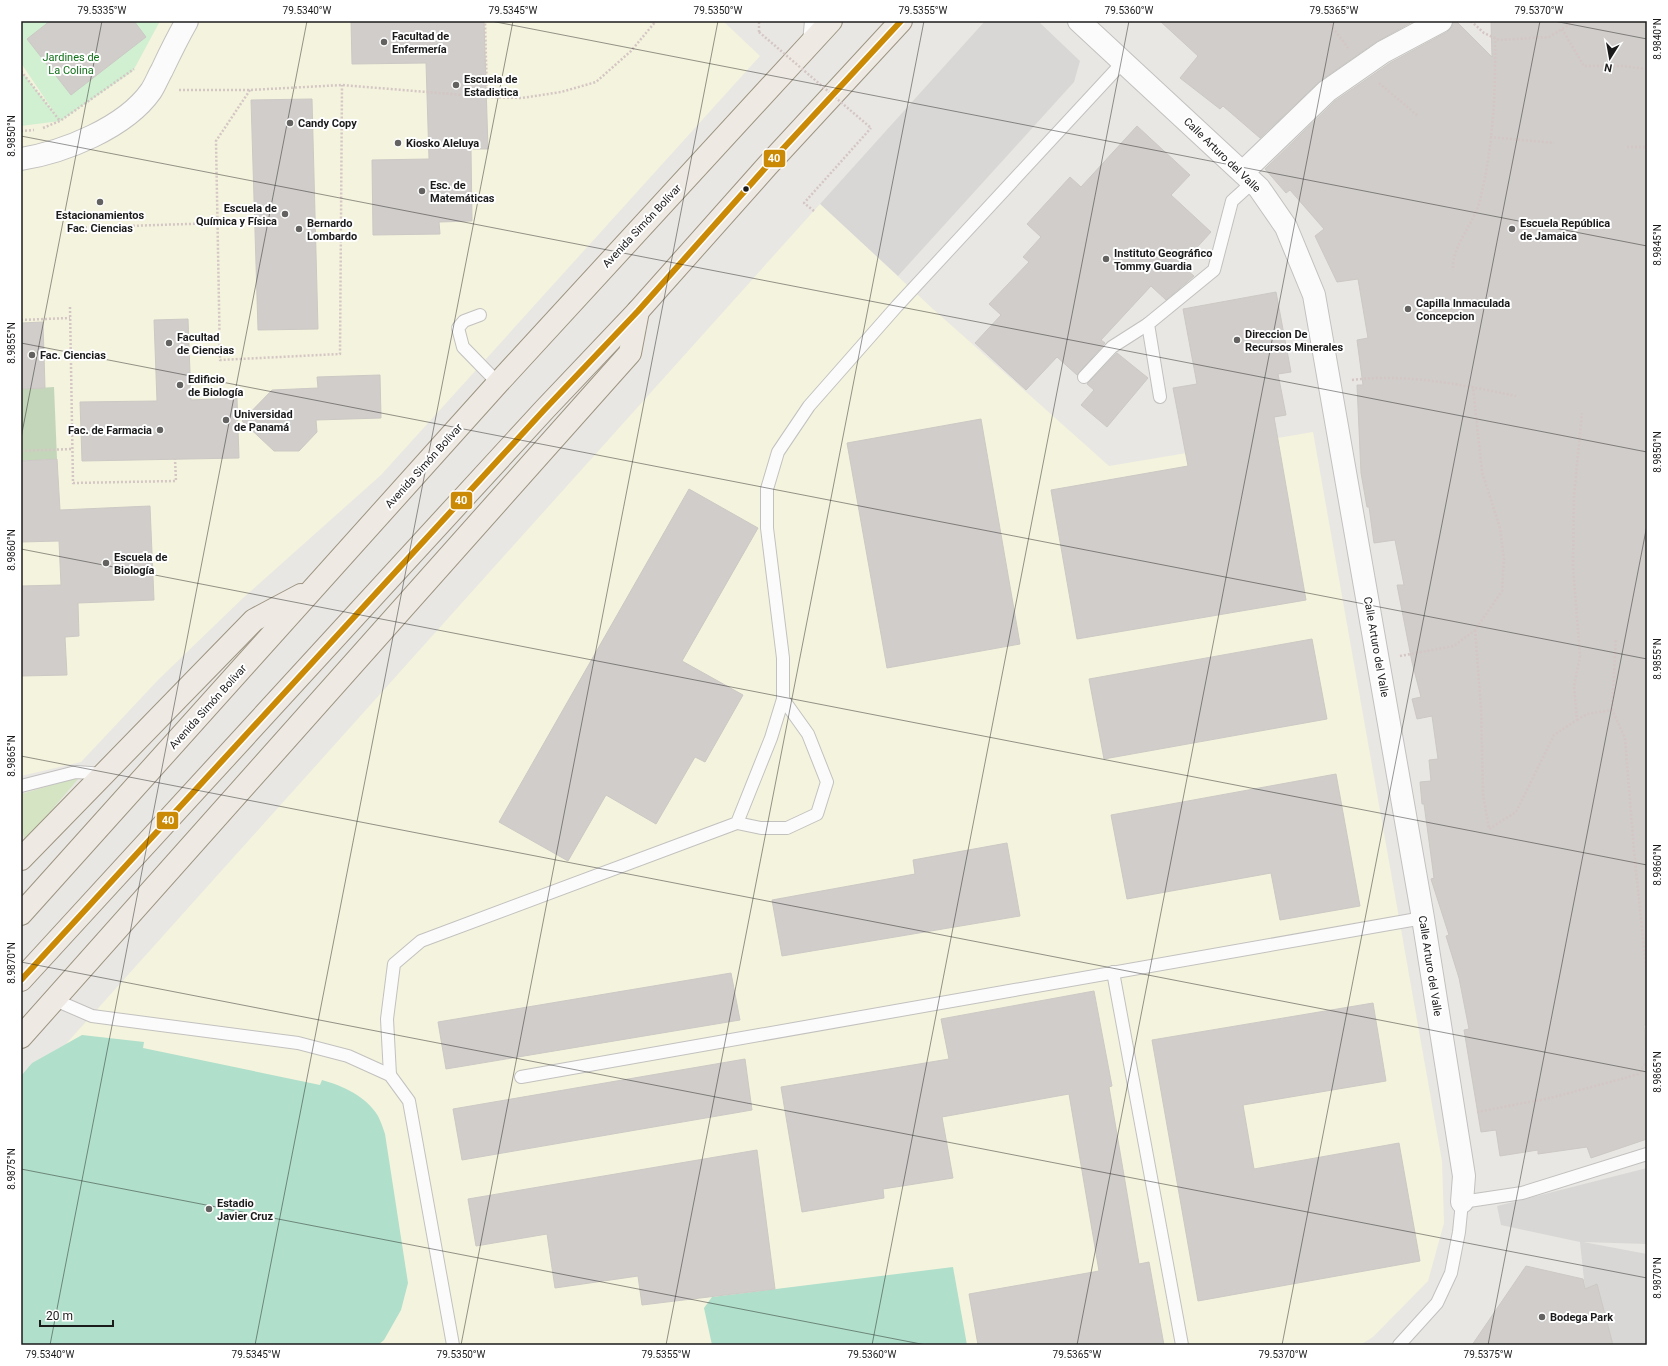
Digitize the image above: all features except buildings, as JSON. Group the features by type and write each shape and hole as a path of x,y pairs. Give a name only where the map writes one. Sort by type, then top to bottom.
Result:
{"main road":[{"name":"Avenida Simón Bolívar","path":"21,914 498,383 831,21"},
{"path":"21,980 534,421 638,311 767,166 901,21"},
{"path":"21,1037 630,353 638,311"},
{"path":"21,859 254,620 316,586"}],"street":[{"path":"21,159 35,157 76,145 110,127 132,111 151,92 187,21"},
{"name":"Calle Arturo del Valle","path":"1079,21 1248,177 1286,227 1314,295 1423,918 1464,1176 1462,1202"},
{"path":"1248,177 1327,90 1383,52 1441,21"}],"lane":[{"path":"808,47 811,21"},
{"path":"737,823 771,738 783,699 783,658 767,528 767,489 778,452 808,406 897,306 1124,62"},
{"path":"1084,377 1112,347 1148,324 1214,270 1232,201 1248,177"},
{"path":"480,315 464,321 458,328 463,347 498,383"},
{"path":"1148,324 1160,397"},
{"path":"390,1075 387,1019 394,964 421,941 737,823 761,828 787,828 817,814 827,782 808,734 783,699"},
{"path":"21,786 76,772 105,774"},
{"path":"521,1077 1423,918"},
{"path":"1113,972 1182,1345"},
{"path":"55,1000 92,1016 298,1043 348,1056 390,1075 409,1101 453,1345"},
{"path":"1462,1202 1522,1193 1647,1154"},
{"name":"Calle Arturo del Valle","path":"1399,1345 1437,1303 1451,1273 1459,1232 1462,1202"}],"path":[{"path":"485,21 487,97"},
{"path":"151,92 168,90 250,90 342,85 487,97 522,98 561,92 596,82 631,51 656,21"},
{"path":"759,21 759,32 872,128 804,203 814,210"},
{"path":"1328,21 1362,67 1418,116"},
{"path":"1471,21 1484,33 1498,40 1549,37 1575,21"},
{"path":"1562,29 1584,66 1622,66 1647,69"},
{"path":"1453,268 1452,263 1460,243 1480,202 1494,102 1495,38"},
{"path":"21,131 37,130 60,121 133,71 136,65"},
{"path":"21,71 60,121"},
{"path":"250,90 216,141 216,222 220,360 340,354 342,85"},
{"path":"1490,138 1554,143"},
{"path":"1627,147 1647,147"},
{"path":"68,228 216,222"},
{"path":"70,306 73,483 176,482 175,459"},
{"path":"21,320 70,318"},
{"path":"1329,383 1371,378 1431,382 1473,387 1516,396"},
{"path":"1378,659 1454,646 1475,630 1502,591 1504,560 1500,528 1482,472 1473,387"},
{"path":"1577,720 1574,686 1580,656 1573,566 1574,495 1582,413"},
{"path":"21,451 73,449"},
{"path":"1475,630 1481,708 1483,794 1488,829 1516,812 1554,735 1586,714 1612,710"},
{"path":"1616,638 1612,710 1625,738 1634,851 1647,977"},
{"path":"1472,1113 1544,1100 1638,1074 1646,1064 1647,1058"}],"shaded area":[{"name":"Universidad de Panamá","path":"21,21 723,21 760,56 381,475 243,598 158,680 81,762 21,776"},
{"path":"985,21 1038,21 1080,61 1074,82 898,276 820,204"},
{"path":"820,204 933,309 1109,466 1313,432 1442,1161 1444,1223 1428,1281 1373,1337 1360,1345 21,1345 21,1076 32,1063 66,1044"},
{"path":"54,387 57,459 21,461 21,389"},
{"path":"80,777 25,841 21,828 21,794"},
{"path":"1647,1168 1647,1244 1583,1242 1647,1254 1647,1345 1613,1345 1597,1284 1585,1289 1580,1242 1501,1225 1497,1206"}],"green space":[{"name":"Jardines de La Colina","path":"21,21 160,21 133,71 60,121 21,126 21,71 56,115 21,63"},
{"name":"Estadio Javier Cruz","path":"82,1035 144,1042 143,1048 320,1085 322,1080 338,1085 361,1097 373,1109 378,1116 385,1134 408,1283 401,1310 384,1340 378,1345 21,1345 21,1076 32,1063"},
{"path":"953,1267 967,1345 712,1345 704,1308 712,1297"}],"transit line":[{"name":"40","path":"21,980 545,409 638,311 767,166 901,21"}],"place":[{"name":"Facultad de Enfermería","path":"384,42"},
{"name":"Escuela de Estadistica","path":"456,85"},
{"name":"Candy Copy","path":"290,123"},
{"name":"Kiosko Aleluya","path":"398,143"},
{"name":"Esc. de Matemáticas","path":"422,191"},
{"name":"Estacionamientos Fac. Ciencias","path":"100,202"},
{"name":"Escuela de Química y Física","path":"285,214"},
{"name":"Bernardo Lombardo","path":"299,229"},
{"name":"Escuela República de Jamaica","path":"1512,229"},
{"name":"Instituto Geográfico Tommy Guardia","path":"1106,259"},
{"name":"Capilla Inmaculada Concepcion","path":"1408,309"},
{"name":"Direccion De Recursos Minerales","path":"1237,340"},
{"name":"Facultad de Ciencias","path":"169,343"},
{"name":"Fac. Ciencias","path":"32,355"},
{"name":"Edificio de Biología","path":"180,385"},
{"name":"Universidad de Panamá","path":"226,420"},
{"name":"Fac. de Farmacia","path":"160,430"},
{"name":"Escuela de Biología","path":"106,563"},
{"name":"Estadio Javier Cruz","path":"209,1209"},
{"name":"Bodega Park","path":"1542,1317"}]}
